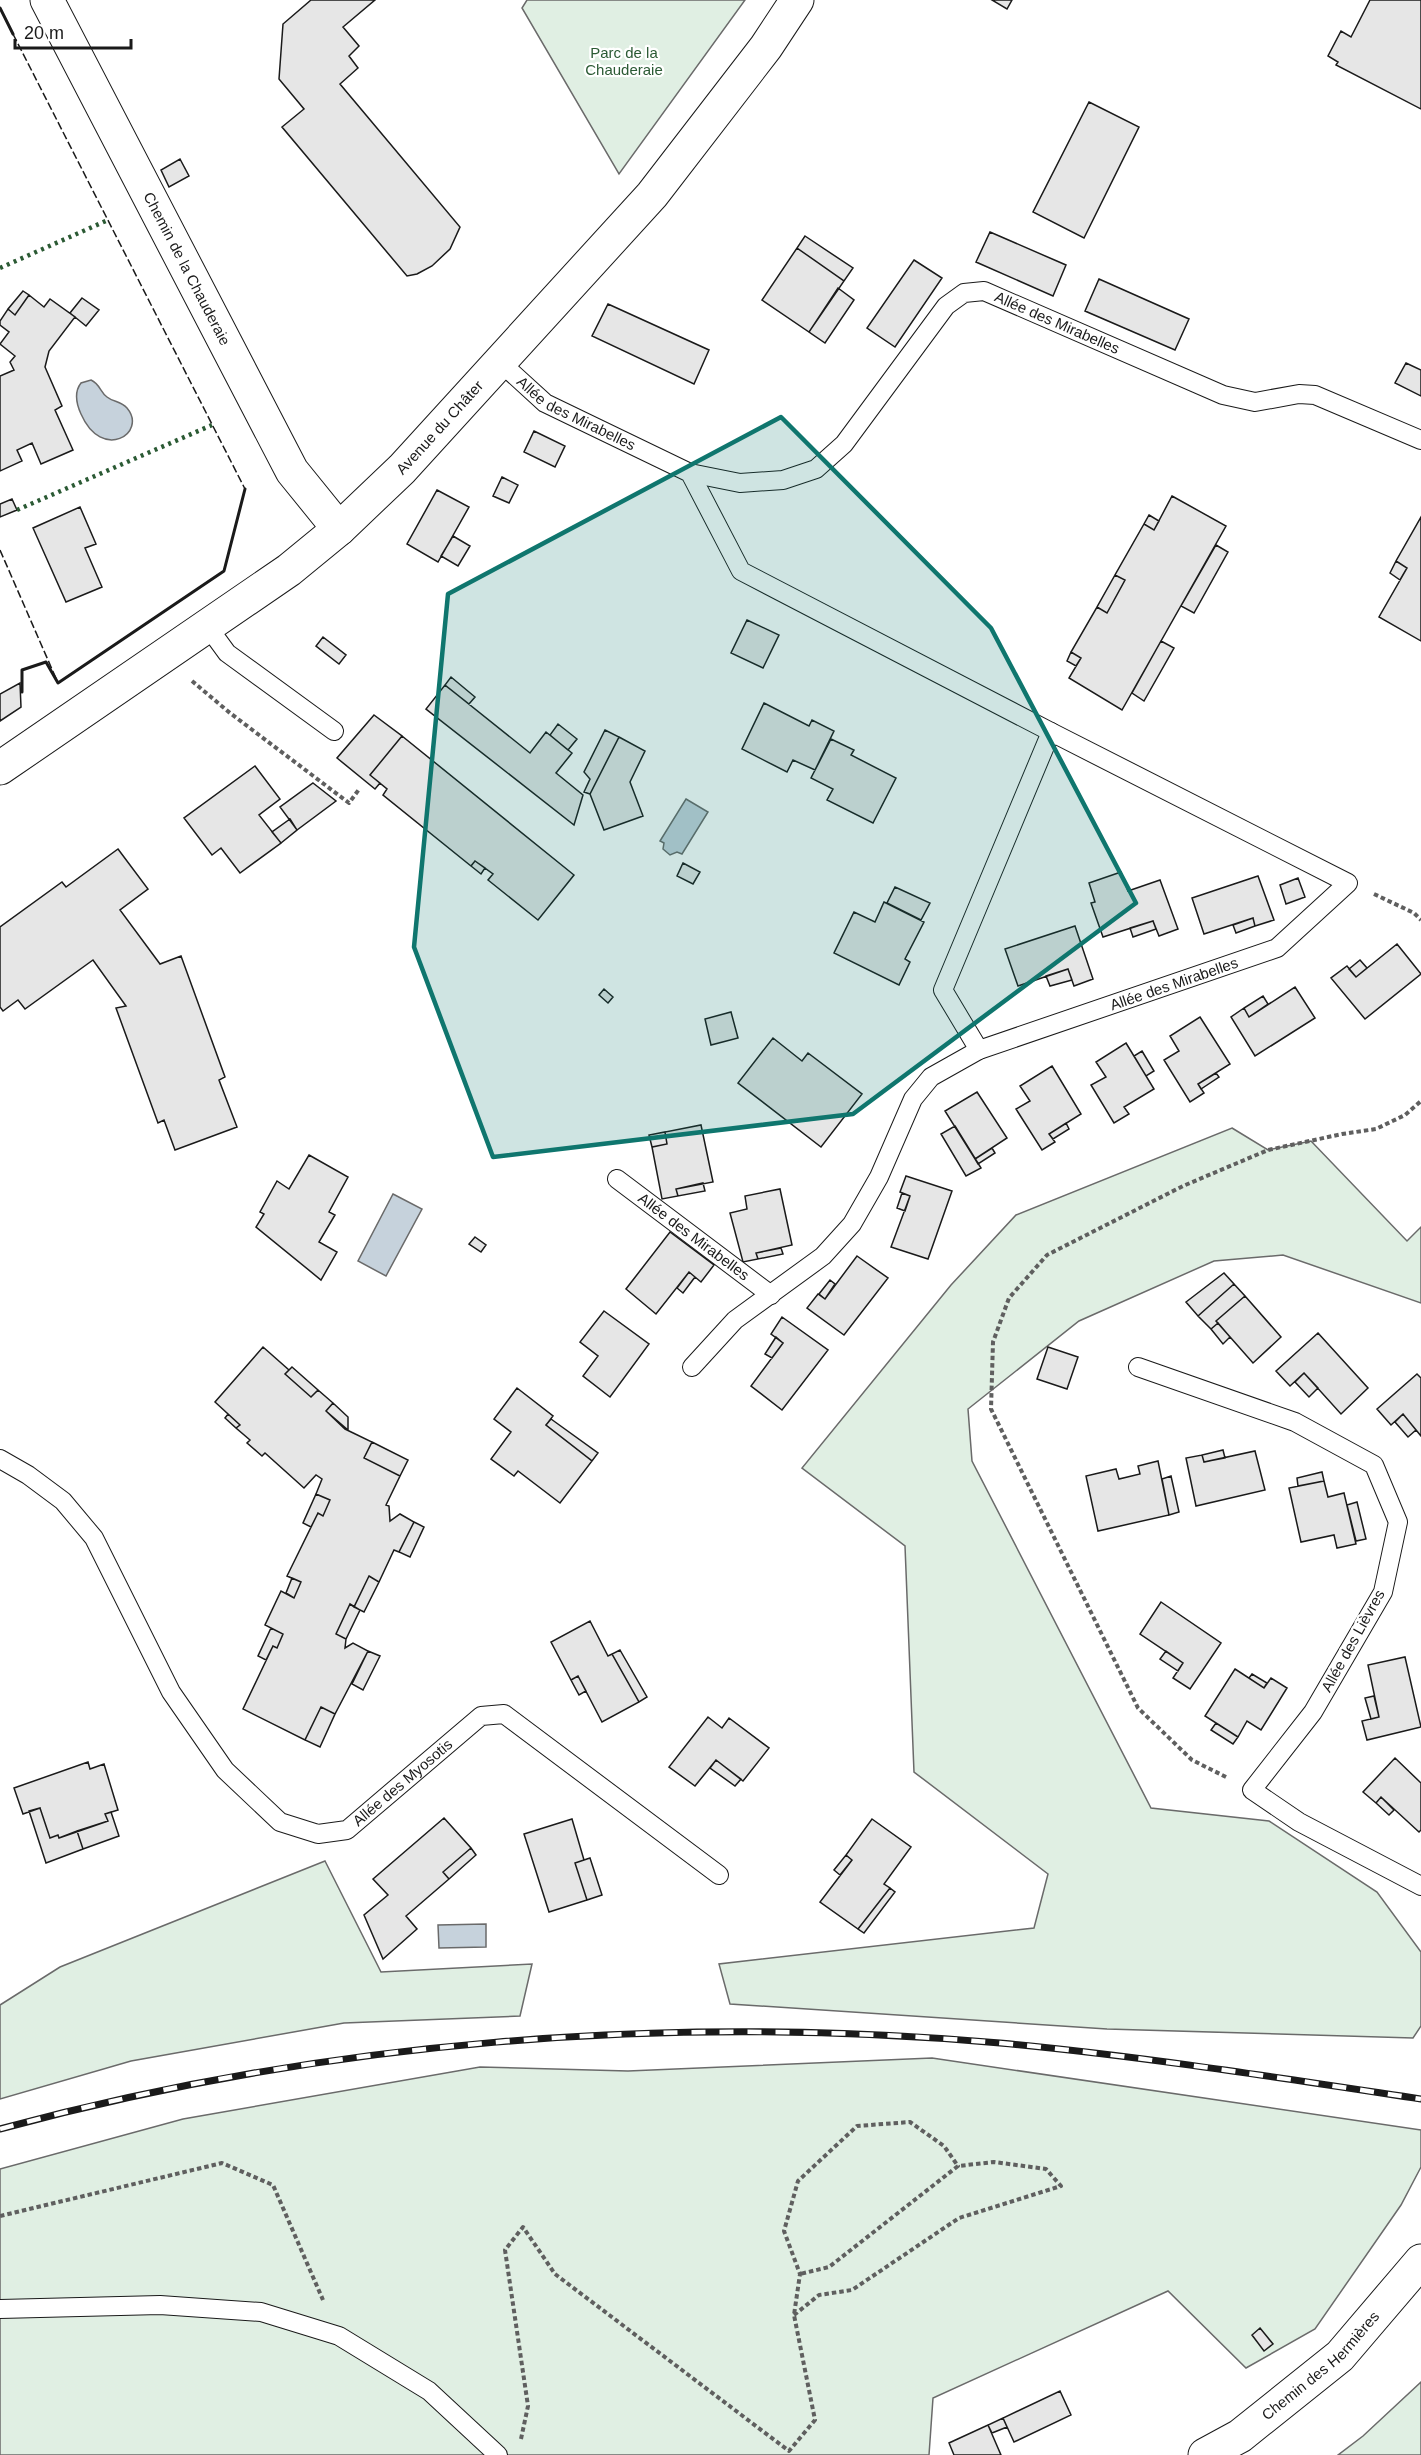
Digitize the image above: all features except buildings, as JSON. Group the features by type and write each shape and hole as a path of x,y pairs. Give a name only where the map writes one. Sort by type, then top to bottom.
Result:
{"main road":[{"name":"Chemin de la Chauderaie","path":"47,0 292,471 339,529"},
{"name":"Avenue du Châter","path":"0,768 289,570 339,529 402,469 652,195 766,47 796,0"},
{"name":"Chemin des Hermières","path":"1205,2455 1240,2436 1340,2356 1421,2261"}],"lane":[{"name":"Allée des Mirabelles","path":"500,362 545,403 690,473 740,483 783,480 816,469 844,444 946,306 964,293 984,291 1222,395 1256,402 1299,394 1315,395 1421,440"},
{"path":"690,473 741,571 1348,883"},
{"path":"208,627 228,653 334,731"},
{"path":"979,1050 943,990 1051,732"},
{"name":"Allée des Mirabelles","path":"692,1367 735,1320 823,1256 852,1224 879,1177 913,1099 930,1077 979,1050 1277,948 1348,883"},
{"name":"Allée des Mirabelles","path":"617,1179 771,1295"},
{"name":"Allée des Lièvres","path":"1138,1367 1295,1422 1374,1465 1398,1522 1383,1592 1313,1713 1252,1790 1299,1822 1421,1886"},
{"name":"Allée des Myosotis","path":"0,1459 28,1475 63,1501 94,1539 171,1692 225,1770 280,1822 318,1834 347,1830 481,1716 504,1714 719,1875"},
{"path":"0,2309 160,2305 261,2312 339,2336 429,2391 498,2455"}],"path":[{"path":"192,681 230,713 349,803 360,788"},
{"path":"1348,883 1414,913 1421,920"},
{"path":"516,2448 521,2441 528,2406 505,2250 524,2227 555,2274 790,2453 815,2420 794,2315 800,2274 784,2231 798,2181 857,2126 910,2122 944,2146 958,2166"},
{"path":"794,2315 819,2295 852,2290 959,2218 1061,2186 1046,2169 994,2162 958,2166 829,2267 800,2274"},
{"path":"0,2216 222,2163 273,2185 339,2336"}],"highlighted area":[{"path":"781,417 991,628 1136,903 853,1114 493,1157 414,947 448,594"}],"green space":[{"name":"Parc de la Chauderaie","path":"527,0 745,0 619,174 522,8"},
{"path":"1232,1128 1268,1150 1311,1141 1407,1241 1421,1227 1421,1303 1283,1255 1214,1261 1079,1321 968,1409 972,1461 1151,1808 1269,1821 1377,1892 1421,1952 1421,2026 1413,2038 1107,2029 730,2004 719,1964 1034,1928 1048,1874 914,1772 905,1546 802,1468 951,1285 1016,1215"},
{"path":"325,1861 381,1972 532,1964 520,2016 344,2023 131,2061 0,2099 0,2005 60,1967"},
{"path":"932,2058 1421,2130 1421,2167 1401,2205 1315,2329 1246,2368 1168,2291 933,2398 929,2455 0,2455 0,2169 183,2119 480,2067 628,2071"},
{"path":"1421,2382 1421,2455 1338,2455 1363,2436"}],"shaded area":[{"path":"91,380 107,397 127,408 132,417 132,426 127,434 110,440 100,437 90,429 77,402 77,390 81,383"},
{"path":"686,799 708,812 682,854 677,852 670,855 663,849 664,843 660,841"},
{"path":"393,1194 422,1209 386,1276 358,1261"},
{"path":"486,1924 486,1947 439,1948 438,1925"}],"railway":[{"path":"0,2129 122,2099 246,2074 371,2055 496,2042 622,2034 748,2032 874,2035 1000,2043 1158,2061 1421,2099"}],"hedge":[{"path":"0,268 108,220"},
{"path":"17,510 212,425"}],"fence":[{"path":"13,34 245,489"},
{"path":"0,550 58,683"}],"wall":[{"path":"0,8 13,34"},
{"path":"22,692 22,670 46,662 58,683 224,571 245,489"}]}
